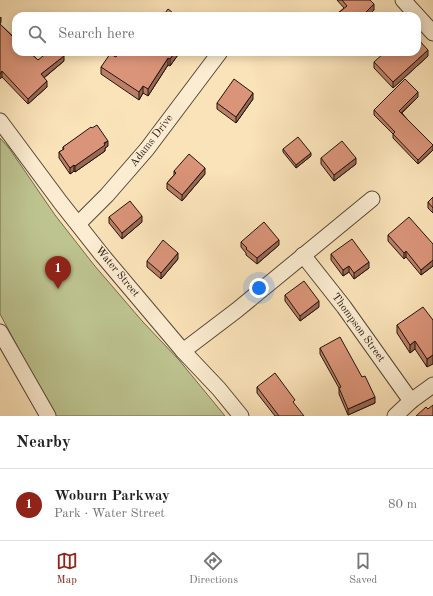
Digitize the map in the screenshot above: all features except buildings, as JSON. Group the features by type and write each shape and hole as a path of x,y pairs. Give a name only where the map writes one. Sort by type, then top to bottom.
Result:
{"street":[{"path":"403,0 414,12"},
{"path":"421,20 433,33"},
{"name":"Adams Drive","path":"78,224 147,149 217,56"},
{"name":"Water Street","path":"0,121 102,255 183,351 219,389 241,416"},
{"path":"183,351 237,310 372,198"},
{"name":"Thompson Street","path":"303,255 344,307 411,402"},
{"path":"0,332 48,416"},
{"path":"395,416 433,385"}],"green space":[{"path":"0,138 9,148 55,215 94,265 143,322 179,360 225,416 55,416 0,314"}],"place":[{"name":"Woburn Parkway","path":"58,289"}]}
